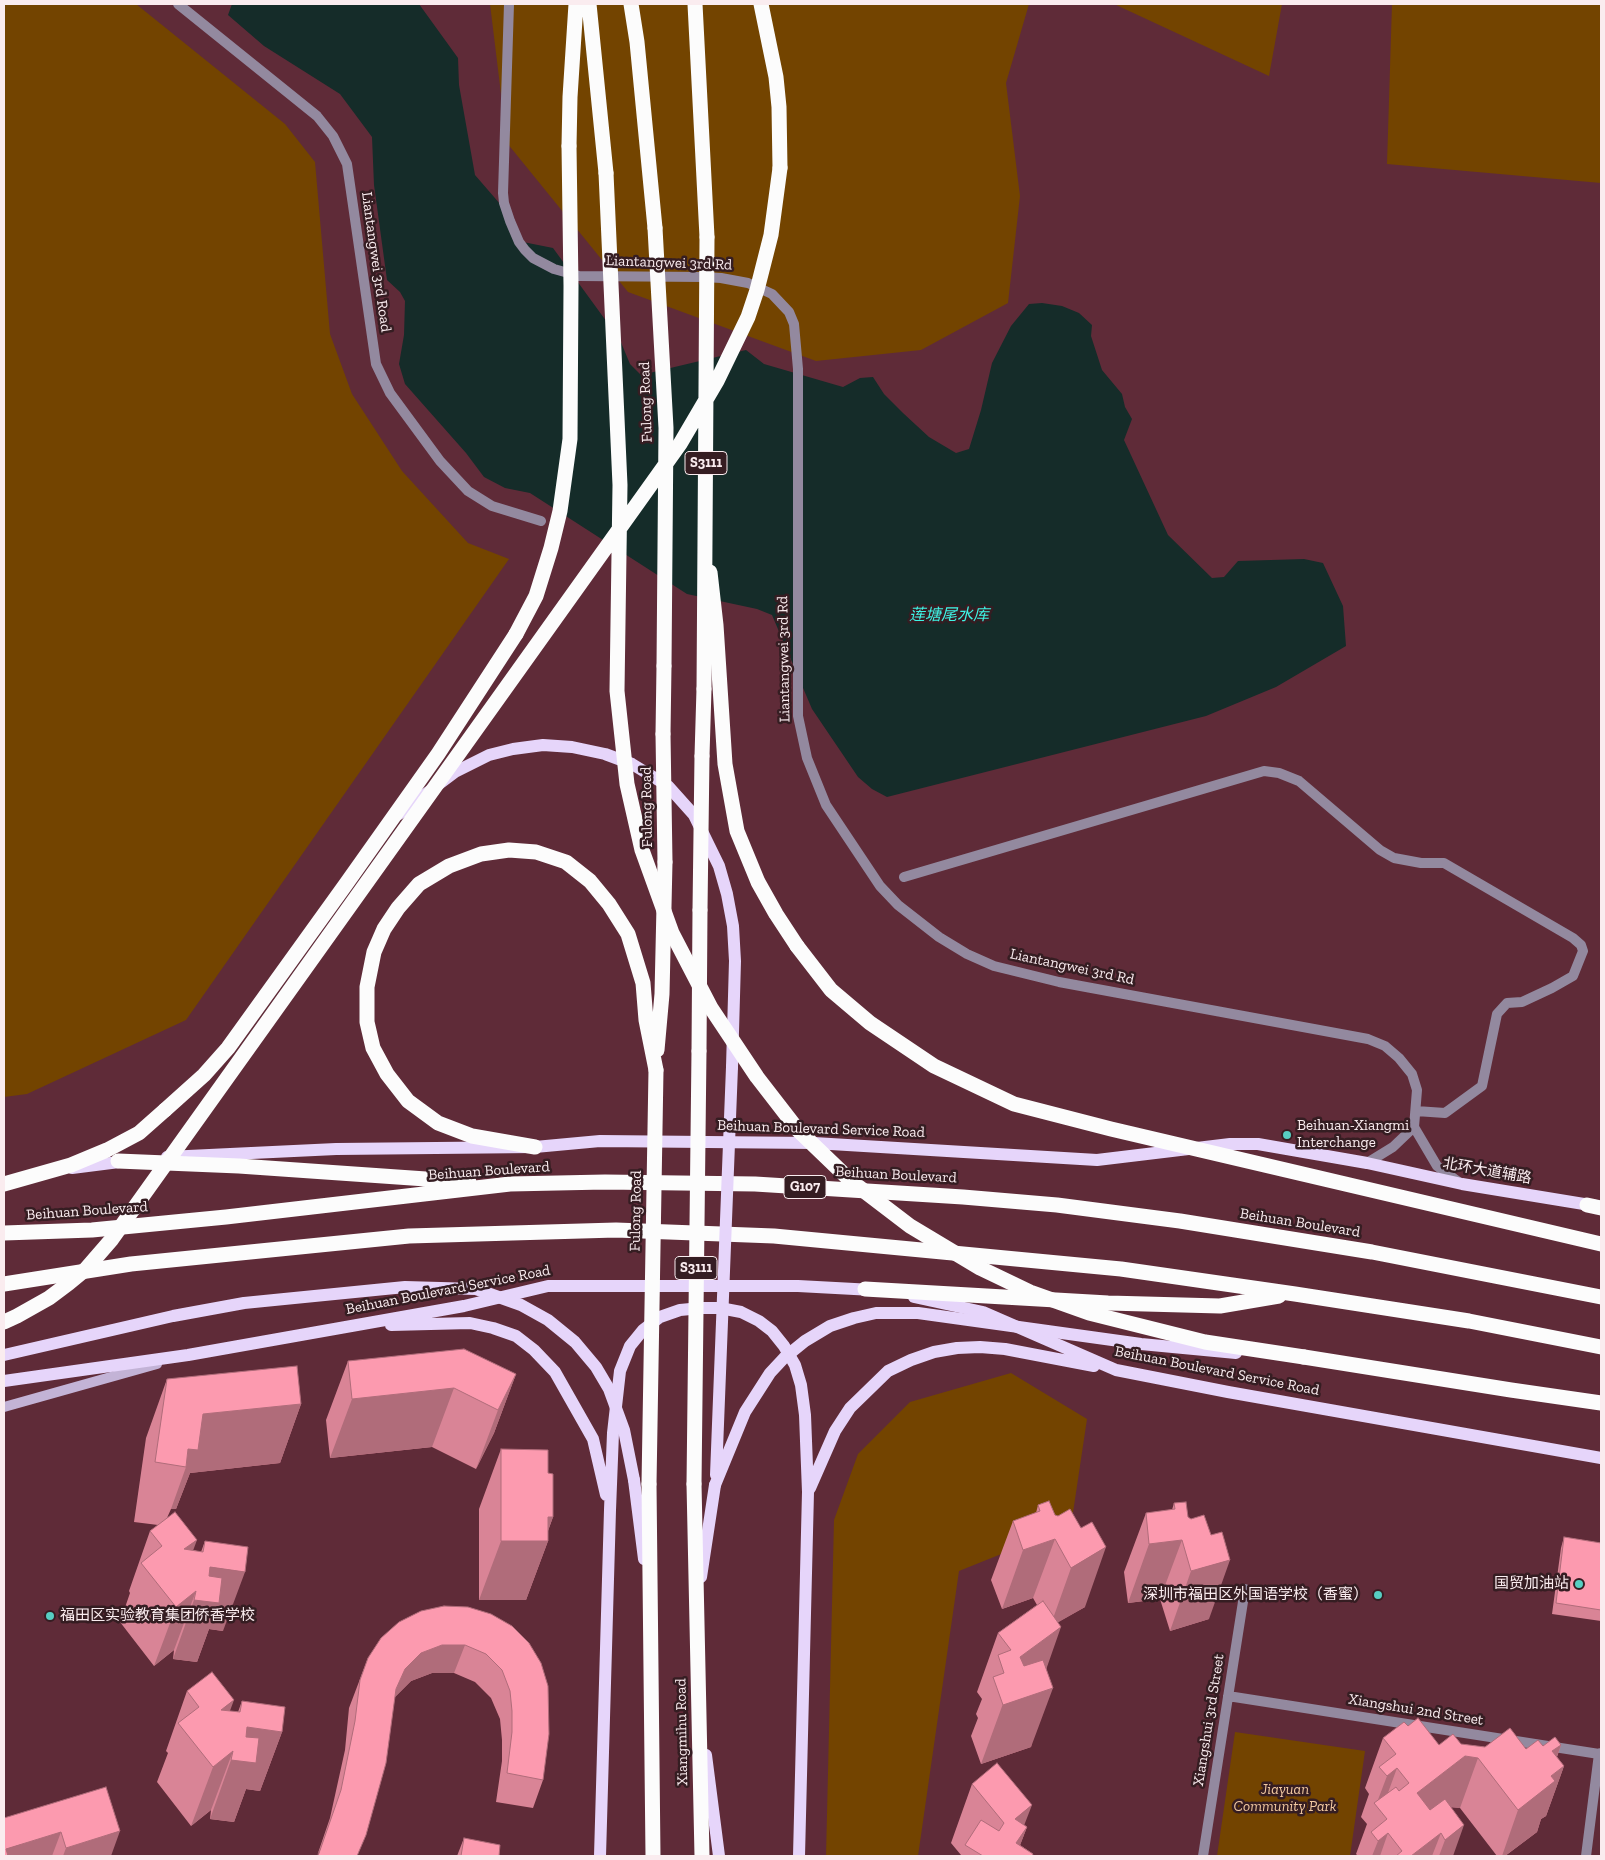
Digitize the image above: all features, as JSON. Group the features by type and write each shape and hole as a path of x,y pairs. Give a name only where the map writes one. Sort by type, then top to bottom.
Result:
{"highway":[{"path":"4,1184 72,1165 107,1150 139,1133 204,1075 228,1048 438,754 516,634 536,596 560,511 570,439 571,286 569,146 576,4"},
{"path":"590,4 606,173 620,485 617,691 627,784 642,850 672,933 711,1008 757,1077 798,1130 851,1181 910,1226 980,1268 1030,1292 1089,1313 1205,1342 1601,1403"},
{"name":"Fulong Road","path":"631,4 638,52 655,228 666,428 663,734 665,862 662,994 656,1070 649,1484 651,1610"},
{"name":"S3111","path":"695,4 708,236 694,1484 696,1606"},
{"path":"4,1322 49,1298 69,1283 86,1269 112,1239 680,444 717,381 748,317 757,290 771,235 780,168 780,107 762,4"},
{"path":"706,539 716,625 725,764 737,831 758,882 797,946 832,990 870,1023 934,1066 1014,1104 1111,1130 1601,1244"},
{"path":"535,1147 472,1136 438,1123 408,1101 387,1074 373,1048 367,1022 367,995 374,952 384,929 398,908 419,884 448,866 481,854 509,850 536,852 566,862 590,880 610,904 628,934 643,983 646,1020 656,1070"},
{"path":"118,1161 239,1166 510,1184"},
{"name":"Beihuan Boulevard","path":"4,1233 92,1230 226,1217 510,1184 605,1182 754,1184 963,1196 1058,1205 1180,1221 1372,1252 1601,1297"},
{"path":"4,1284 131,1264 409,1236 616,1230 774,1236 1121,1269 1469,1320 1601,1347"},
{"path":"865,1289 1108,1303 1220,1306 1295,1294"},
{"name":"Xiangmihu Road","path":"696,1606 702,1856"},
{"name":"Xiangmihu Road","path":"651,1610 653,1833 651,1856"}],"main road":[{"path":"391,820 455,772 488,755 542,745 572,747 605,754 632,764 668,786 694,815 719,866 733,926 735,961 732,1067 715,1485 696,1606"},
{"name":"Beihuan Boulevard Service Road","path":"4,1178 118,1161 187,1156 336,1149 535,1147 600,1140 814,1142 1097,1160 1211,1146 1258,1144 1367,1163"},
{"name":"北环大道辅路","path":"1367,1163 1462,1184 1597,1207"},
{"name":"Beihuan Boulevard Service Road","path":"4,1380 188,1355 464,1306 548,1286 798,1286 865,1289 934,1301 982,1312 1116,1370 1228,1392 1601,1458"},
{"path":"4,1355 173,1316 244,1303 405,1287 476,1289 521,1305 548,1320 575,1342 596,1367 610,1389 624,1430 634,1480 651,1610"},
{"path":"600,1856 610,1510 616,1396 620,1371 630,1346 643,1330 660,1317 680,1310 701,1308 720,1308 741,1312 759,1321 784,1346 795,1364 801,1385 805,1414 808,1492 799,1856"},
{"path":"715,1485 745,1412 770,1372 805,1341 830,1326 861,1317 891,1312 918,1313 1168,1347 1304,1357"},
{"path":"343,1326 470,1323 516,1336 534,1350 555,1372 593,1439 610,1510"},
{"path":"808,1492 835,1431 850,1408 888,1371 911,1360 934,1352 980,1347 1006,1349 1116,1370"},
{"path":"699,1698 719,1856"}],"street":[{"name":"Liantangwei 3rd Road","path":"178,4 317,116 333,136 347,164 376,364 390,392 440,461 468,491 492,506 541,521"},
{"name":"Liantangwei 3rd Rd","path":"509,4 503,193 510,221 519,242 525,250 542,264 580,276 704,277 748,283 763,288 789,312 794,324 798,369 797,697 802,738 815,779 826,805 880,886 898,906 939,937 994,966 1026,975 1368,1039 1385,1046 1399,1058 1412,1074 1417,1090 1414,1127"},
{"path":"904,877 1264,771 1279,773 1299,781 1380,850 1394,858 1421,863 1444,864 1573,938 1581,945 1584,951 1573,976 1522,1002 1507,1003 1498,1014 1482,1086 1445,1113 1416,1111"},
{"path":"1367,1163 1393,1147 1414,1127 1436,1166 1462,1184"},
{"path":"4,1407 188,1355"},
{"name":"Xiangshui 3rd Street","path":"1204,1856 1245,1589"},
{"name":"Xiangshui 2nd Street","path":"1228,1696 1600,1754"},
{"path":"1586,1856 1600,1754"}],"green space":[{"path":"4,4 136,4 285,124 315,162 330,334 352,394 402,471 468,543 509,559 186,1020 27,1094 4,1097"},
{"path":"490,4 1029,4 1006,83 1020,196 1008,303 921,350 816,361 628,292 507,143"},
{"path":"1114,4 1282,4 1269,76"},
{"path":"1392,4 1601,4 1601,183 1387,164"},
{"path":"1011,1373 1087,1419 1071,1526 959,1571 918,1856 826,1856 834,1520 858,1454 910,1402"},
{"name":"Jiayuan Community Park","path":"1235,1732 1365,1751 1350,1856 1217,1856"}],"water":[{"name":"莲塘尾水库","path":"232,4 419,4 458,58 459,85 475,175 507,212 518,241 553,248 620,340 630,364 641,375 746,350 764,364 843,387 860,378 873,377 884,394 929,437 956,453 969,449 981,410 992,363 1011,326 1029,304 1042,303 1062,306 1079,313 1092,325 1091,336 1102,370 1122,394 1125,407 1132,419 1124,440 1168,535 1212,578 1224,577 1238,561 1304,559 1323,563 1343,606 1346,646 1276,687 1206,716 887,797 872,789 858,777 812,709 772,615 757,609 687,594 530,493 505,488 484,477 466,453 405,384 399,364 404,335 405,301 400,292 387,280 374,185 372,137 340,94 264,46 228,15"}],"building":[{"path":"464,1349 516,1374 498,1410 454,1388 352,1399 348,1361"},
{"path":"297,1366 301,1404 203,1414 198,1450 188,1449 186,1467 155,1462 167,1379"},
{"path":"501,1449 548,1450 548,1473 553,1474 553,1517 548,1517 548,1541 501,1541"},
{"path":"1049,1501 1055,1515 1058,1516 1070,1509 1081,1528 1092,1522 1106,1547 1071,1568 1055,1539 1023,1550 1013,1521 1040,1511 1038,1505"},
{"path":"1186,1502 1188,1517 1191,1519 1204,1515 1211,1535 1222,1532 1230,1560 1191,1571 1182,1540 1149,1544 1146,1513 1175,1509 1174,1503"},
{"path":"175,1512 197,1540 184,1549 203,1552 205,1541 248,1547 245,1572 210,1567 209,1576 222,1578 219,1603 194,1600 196,1591 176,1607 141,1563 162,1546 150,1531"},
{"name":"国贸加油站","path":"1564,1537 1601,1543 1601,1610 1556,1603"},
{"path":"1043,1601 1061,1627 1020,1657 1024,1666 1043,1660 1053,1688 1003,1705 993,1677 1004,1673 998,1655 1011,1650 998,1633"},
{"path":"444,1606 468,1607 491,1614 512,1626 529,1643 541,1663 548,1686 549,1734 543,1780 507,1773 512,1732 512,1711 510,1691 502,1670 486,1654 465,1645 442,1645 421,1653 405,1669 396,1689 386,1763 366,1835 357,1856 318,1856 341,1790 355,1721 360,1680 368,1658 381,1638 399,1622 421,1611"},
{"path":"212,1672 234,1700 221,1710 240,1712 242,1701 285,1707 282,1732 247,1727 246,1737 259,1738 256,1763 231,1760 233,1751 213,1767 178,1723 199,1707 187,1691"},
{"path":"1418,1718 1439,1745 1453,1734 1461,1744 1485,1747 1510,1728 1526,1749 1538,1740 1543,1746 1555,1737 1561,1745 1552,1751 1564,1766 1551,1776 1555,1781 1518,1810 1478,1758 1465,1756 1417,1793 1430,1810 1445,1799 1464,1825 1445,1840 1441,1833 1411,1856 1396,1856 1402,1851 1388,1833 1378,1841 1371,1832 1387,1819 1374,1803 1396,1787 1399,1791 1409,1783 1397,1768 1387,1776 1379,1767 1396,1754 1383,1738 1404,1722 1408,1726"},
{"path":"997,1763 1032,1805 1015,1819 1027,1827 1016,1843 1033,1854 1032,1856 983,1856 965,1845 981,1820 999,1831 1004,1823 972,1784"},
{"path":"106,1787 120,1831 66,1848 61,1832 6,1849 8,1856 4,1856 4,1818"},
{"path":"464,1838 500,1845 499,1856 461,1856"}],"place":[{"name":"Beihuan-Xiangmi Interchange","path":"1287,1135"},
{"name":"国贸加油站","path":"1579,1584"},
{"name":"深圳市福田区外国语学校（香蜜）","path":"1378,1595"},
{"name":"福田区实验教育集团侨香学校","path":"50,1616"}]}
